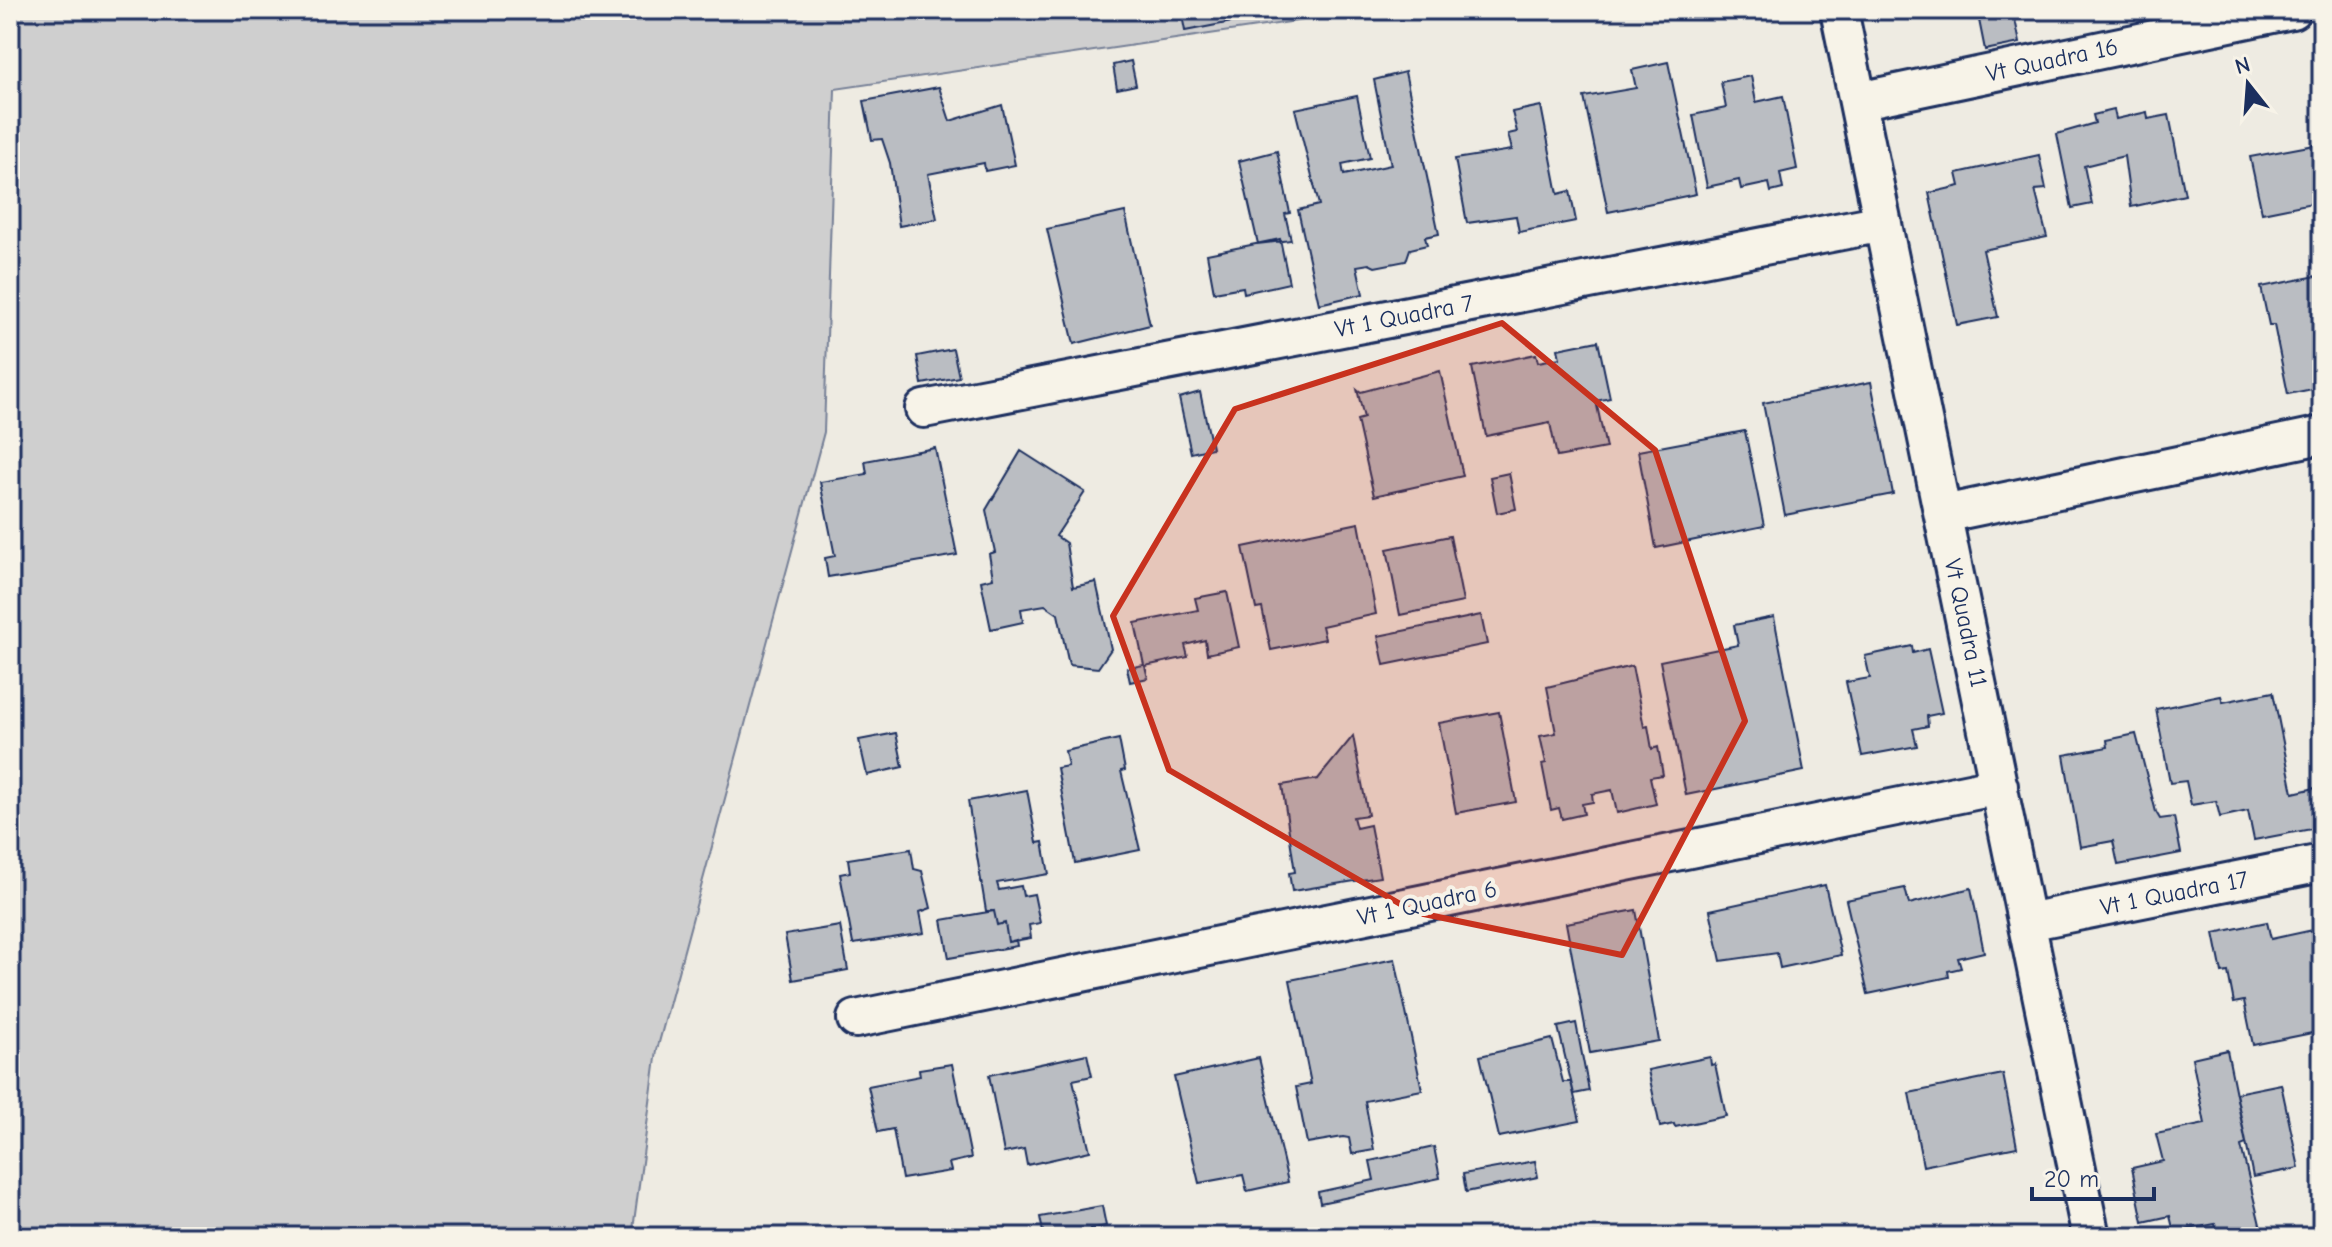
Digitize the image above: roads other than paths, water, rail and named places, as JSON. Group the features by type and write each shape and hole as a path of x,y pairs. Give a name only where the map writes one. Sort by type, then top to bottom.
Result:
{"street":[{"name":"Vt Quadra 11","path":"1839,10 2091,1237"},
{"name":"Vt Quadra 16","path":"1858,101 2292,10"},
{"name":"Vt 1 Quadra 7","path":"924,409 1883,223"},
{"path":"1943,514 2322,435"},
{"name":"Vt 1 Quadra 6","path":"856,1019 1999,786"},
{"name":"Vt 1 Quadra 17","path":"2027,922 2322,863"}]}
